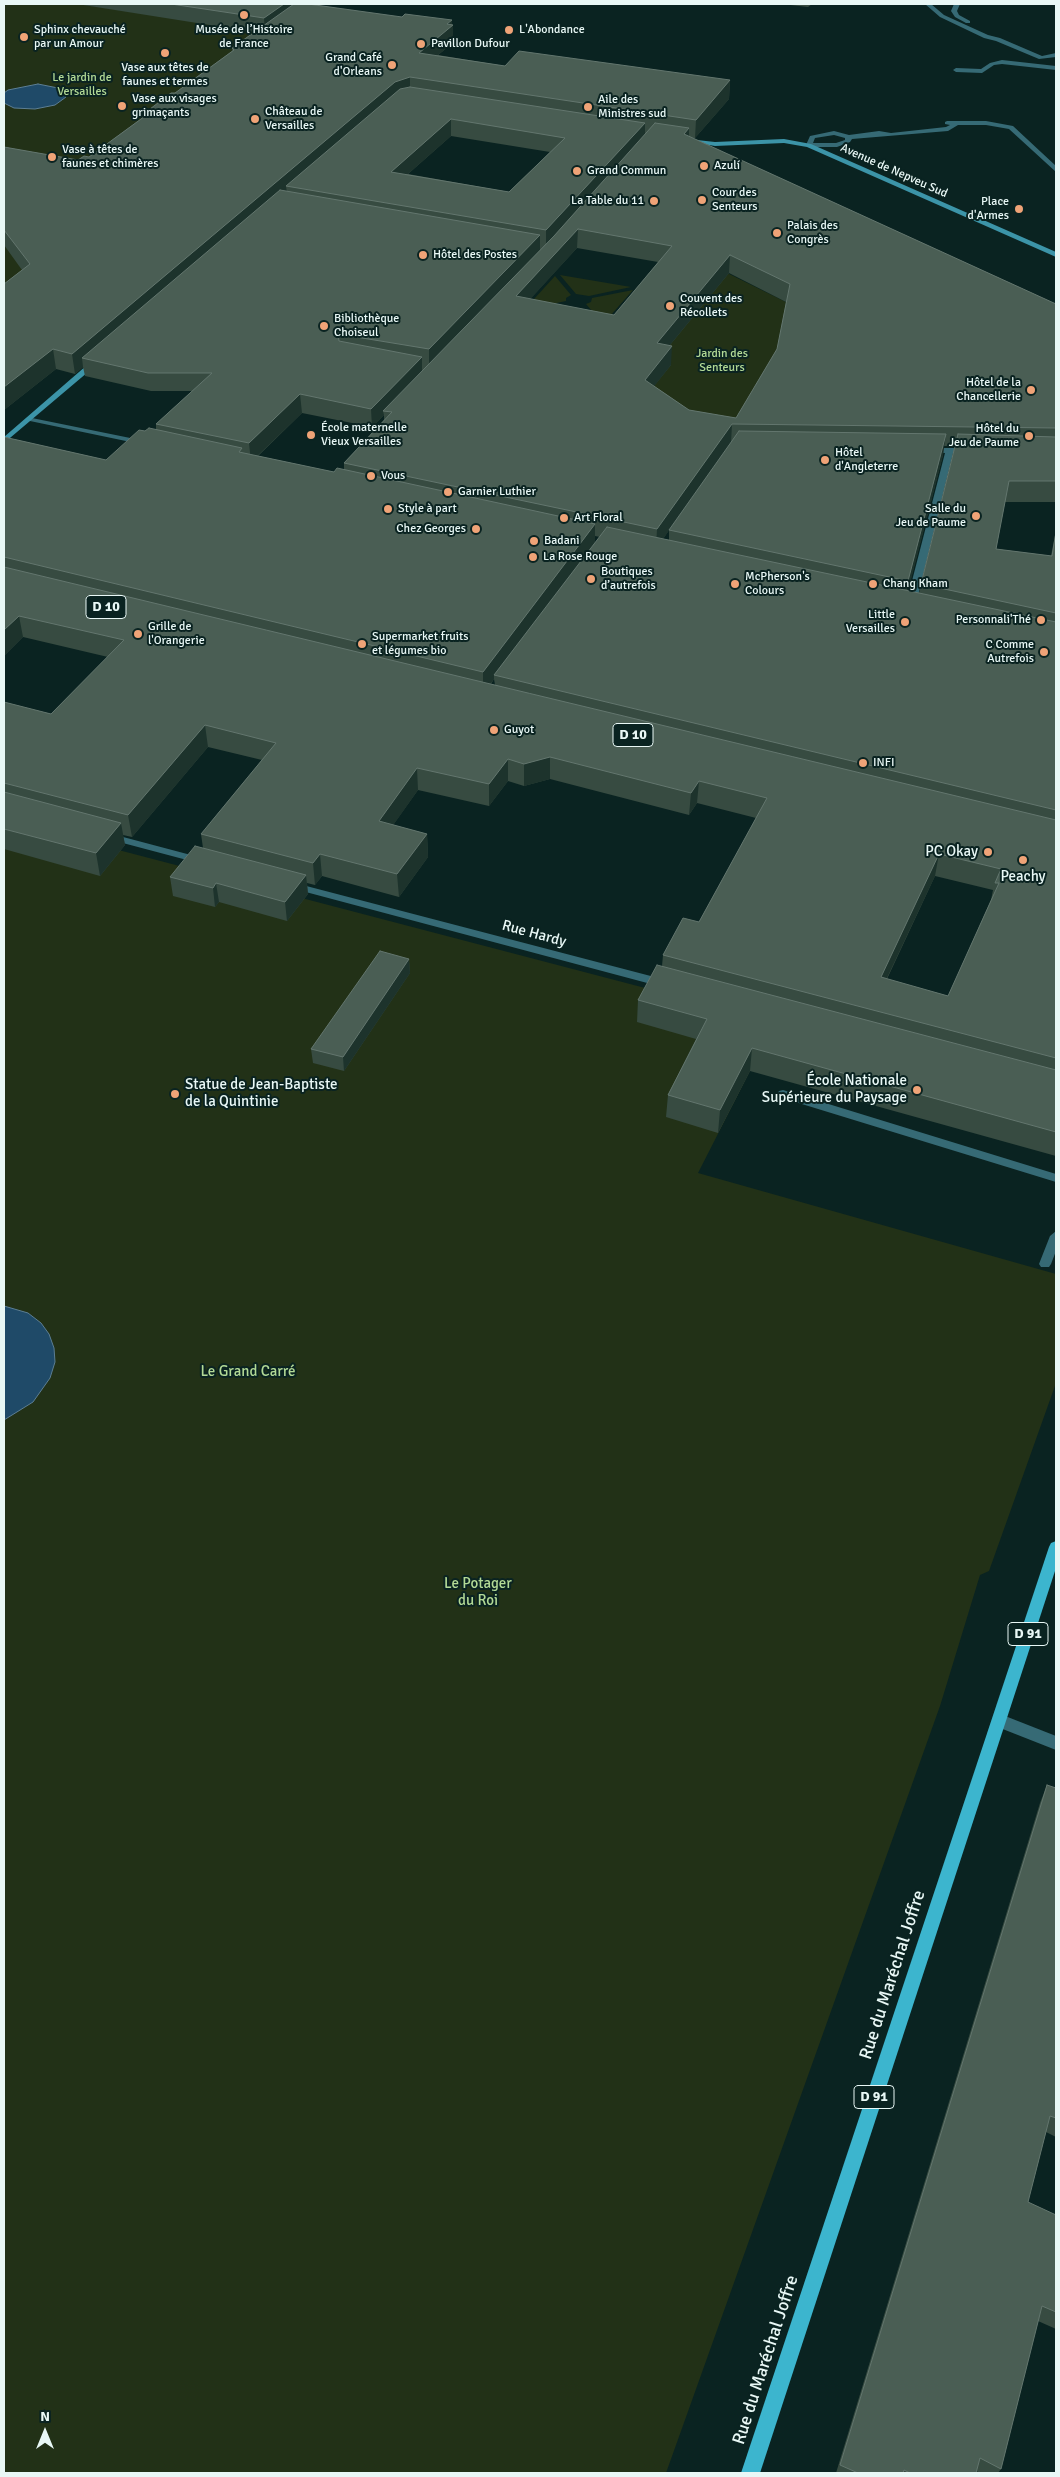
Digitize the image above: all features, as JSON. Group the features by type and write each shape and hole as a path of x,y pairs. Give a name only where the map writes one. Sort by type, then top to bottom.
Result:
{"main road":[{"name":"Avenue de Nepveu Sud","path":"681,141 716,148 774,141 809,145 1056,255"},
{"path":"4,441 106,354"},
{"name":"Rue du Maréchal Joffre","path":"750,2473 966,1816 1000,1722 1056,1547"}],"street":[{"path":"928,4 942,16 986,37 998,39 1041,58 1056,55"},
{"path":"957,4 954,11 957,16 996,34 998,39"},
{"path":"956,70 982,71 992,64 1002,62 1056,68"},
{"path":"849,137 848,142 836,145 809,145 812,137 834,133 849,137 879,133 891,134 948,129 955,125 986,123 1012,126 1056,170"},
{"path":"30,418 155,445"},
{"path":"920,450 979,451"},
{"path":"910,608 950,450"},
{"path":"100,834 216,865"},
{"name":"Rue Hardy","path":"284,883 680,988"},
{"path":"783,1094 1056,1178"},
{"path":"1045,1264 1056,1236"},
{"path":"1000,1722 1056,1743"}],"green space":[{"name":"Le jardin de Versailles","path":"4,4 79,4 280,34 80,209 4,306"},
{"name":"Jardin des Senteurs","path":"715,267 796,307 776,368 735,437 722,437 619,382 656,362"},
{"path":"560,275 631,287 589,296 576,294"},
{"path":"555,276 571,295 566,298 566,301 524,310"},
{"path":"633,290 603,324 586,304 591,302 592,298"},
{"name":"Le Potager du Roi","path":"4,820 775,1022 698,1173 1056,1274 1056,1383 989,1571 980,1575 940,1706 666,2473 4,2473"}],"water":[{"path":"38,84 63,89 66,97 55,105 35,109 14,108 4,103 4,93 8,90"},
{"path":"4,1306 28,1313 41,1323 49,1334 54,1348 55,1362 50,1378 33,1402 4,1420"}],"building":[{"path":"171,4 284,4 264,18"},
{"path":"294,4 308,4 402,17 405,14 452,20 447,24 453,25 419,53 505,66 519,51 730,80 696,120 410,77 395,82 72,354 53,349 4,387 4,284 30,264 4,230 4,147 78,160 84,156 89,157 152,111 150,109 171,93 175,93 234,50 232,48"},
{"path":"410,87 645,123 546,230 286,186 400,89","holes":["451,119 565,138 509,192 391,172"]},
{"path":"655,123 689,128 684,134 1056,304 1056,428 732,424 657,529 344,463 392,412 383,411 554,236","holes":["578,229 672,246 614,315 516,296","730,255 790,284 777,349 736,418 689,410 645,380 672,346 657,343"]},
{"path":"280,190 540,235 429,349 338,334 339,341 422,357 371,409 300,394 249,443 156,424 212,373 148,373 82,358"},
{"path":"149,428 242,448 239,452 334,472 337,468 595,524 483,672 4,557 4,437 106,460 139,430 145,431"},
{"path":"739,431 946,434 908,581 669,530"},
{"path":"958,434 1056,437 1056,481 1009,481 996,549 1052,556 1056,532 1056,613 921,584"},
{"path":"607,527 1056,622 1056,810 494,675"},
{"path":"4,567 1056,820 1056,1058 663,955 683,918 699,922 767,798 699,781 691,793 550,757 524,764 508,759 489,784 417,768 379,821 427,834 397,874 320,854 313,863 201,834 276,743 205,725 128,815 4,783 4,702 51,714 124,640 19,616 4,630","holes":["939,854 1001,869 995,883 999,883 948,996 881,977"]},
{"path":"4,792 121,823 96,853 4,829"},
{"path":"195,846 306,875 285,902 216,883 213,888 170,877"},
{"path":"380,951 409,959 343,1057 311,1049"},
{"path":"657,965 1056,1070 1056,1132 752,1048 720,1110 668,1095 707,1019 638,1000"},
{"path":"1047,1785 1056,1788 1056,2118 1050,2116 1028,2202 1056,2215 1056,2312 1042,2306 1001,2469 980,2458 976,2473 910,2473 904,2470 903,2473 858,2473 840,2465"}],"place":[{"name":"Musée de l’Histoire de France","path":"244,15"},
{"name":"L'Abondance","path":"509,30"},
{"name":"Sphinx chevauché par un Amour","path":"24,37"},
{"name":"Pavillon Dufour","path":"421,44"},
{"name":"Vase aux têtes de faunes et termes","path":"165,53"},
{"name":"Grand Café d'Orleans","path":"392,65"},
{"name":"Vase aux visages grimaçants","path":"122,106"},
{"name":"Aile des Ministres sud","path":"588,107"},
{"name":"Château de Versailles","path":"255,119"},
{"name":"Vase à têtes de faunes et chimères","path":"52,157"},
{"name":"Azulí","path":"704,166"},
{"name":"Grand Commun","path":"577,171"},
{"name":"Cour des Senteurs","path":"702,200"},
{"name":"La Table du 11","path":"654,201"},
{"name":"Place d'Armes","path":"1019,209"},
{"name":"Palais des Congrès","path":"777,233"},
{"name":"Hôtel des Postes","path":"423,255"},
{"name":"Couvent des Récollets","path":"670,306"},
{"name":"Bibliothèque Choiseul","path":"324,326"},
{"name":"Hôtel de la Chancellerie","path":"1031,390"},
{"name":"École maternelle Vieux Versailles","path":"311,435"},
{"name":"Hôtel du Jeu de Paume","path":"1029,436"},
{"name":"Hôtel d'Angleterre","path":"825,460"},
{"name":"Vous","path":"371,476"},
{"name":"Garnier Luthier","path":"448,492"},
{"name":"Style à part","path":"388,509"},
{"name":"Salle du Jeu de Paume","path":"976,516"},
{"name":"Art Floral","path":"564,518"},
{"name":"Chez Georges","path":"476,529"},
{"name":"Badani","path":"534,541"},
{"name":"La Rose Rouge","path":"533,557"},
{"name":"Boutiques d’autrefois","path":"591,579"},
{"name":"McPherson's Colours","path":"735,584"},
{"name":"Chang Kham","path":"873,584"},
{"name":"Personnali'Thé","path":"1041,620"},
{"name":"Little Versailles","path":"905,622"},
{"name":"Grille de l'Orangerie","path":"138,634"},
{"name":"Supermarket fruits et légumes bio","path":"362,644"},
{"name":"C Comme Autrefois","path":"1044,652"},
{"name":"Guyot","path":"494,730"},
{"name":"INFI","path":"863,763"},
{"name":"PC Okay","path":"988,852"},
{"name":"Peachy","path":"1023,860"},
{"name":"École Nationale Supérieure du Paysage","path":"917,1090"},
{"name":"Statue de Jean-Baptiste de la Quintinie","path":"175,1094"}],"park label":[{"name":"Le Grand Carré","path":"248,1372"}]}
